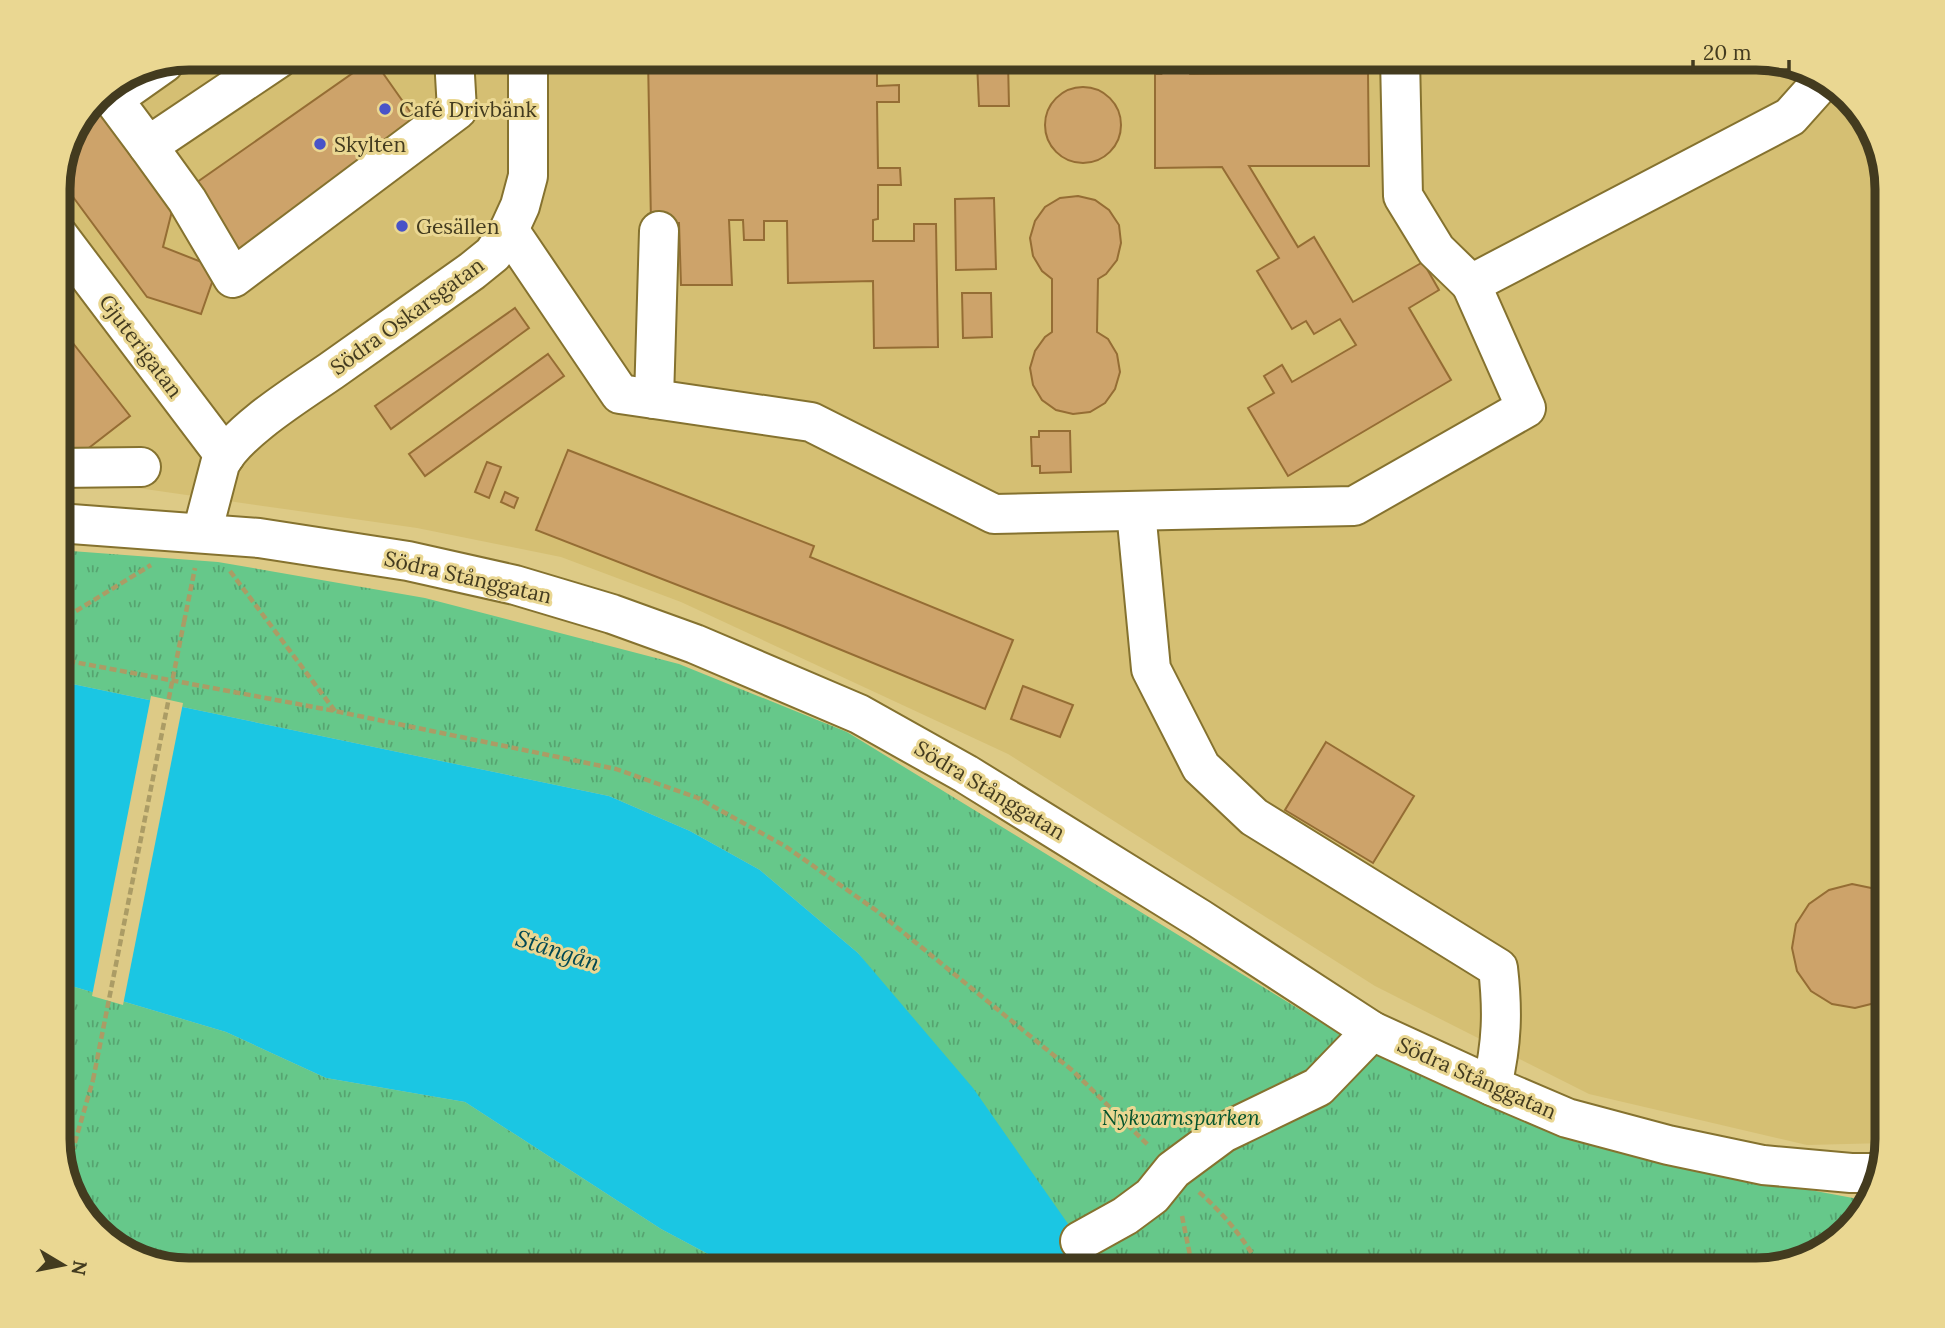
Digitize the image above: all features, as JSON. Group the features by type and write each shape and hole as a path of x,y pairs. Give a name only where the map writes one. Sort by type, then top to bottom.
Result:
{"street":[{"path":"148,146 261,70"},
{"path":"112,98 187,200 233,278 457,110 455,70"},
{"name":"Södra Oskarsgatan","path":"202,533 216,477 225,456 266,417 493,254 509,230 520,206 528,176 528,70"},
{"path":"509,230 620,394 811,422 994,514 1354,506 1526,408 1471,284 1436,250 1403,196 1400,70"},
{"path":"1471,284 1790,117 1817,87"},
{"path":"654,399 659,231"},
{"name":"Gjuterigatan","path":"70,251 225,456"},
{"path":"70,468 141,467"},
{"path":"1136,511 1151,669 1201,767 1254,817 1498,968 1503,1007 1499,1057 1492,1086"},
{"name":"Södra Stånggatan","path":"70,524 259,538 395,559 515,585 612,614 720,655 859,714 966,774 1200,919 1372,1031 1492,1086 1567,1118 1668,1145 1763,1164 1870,1173"},
{"path":"1080,1241 1125,1216 1152,1196 1173,1170 1223,1133 1318,1087 1372,1031"}],"path":[{"path":"70,1149 87,1107 93,1080 202,533"},
{"path":"70,615 202,533"},
{"path":"202,533 335,711"},
{"path":"70,661 335,711 616,769 698,798 785,846 877,911 1073,1071 1173,1170 1222,1212 1254,1258"},
{"path":"1173,1170 1191,1258"}],"shaded area":[{"path":"189,70 1756,70 1787,74 1809,82 1835,99 1855,123 1869,151 1875,189 1875,1143 1807,1145 1589,1094 1375,986 1008,754 681,602 561,557 417,528 138,488 70,486 70,181 82,136 95,116 110,99 151,76"}],"green space":[{"name":"Nykvarnsparken","path":"70,551 218,562 425,598 679,664 847,732 1361,1047 1475,1101 1555,1133 1756,1180 1859,1199 1846,1218 1822,1238 1809,1246 1772,1257 1089,1258 1080,1241 858,953 760,870 690,831 609,796 70,684"},
{"path":"70,986 226,1032 326,1078 465,1102 661,1229 715,1258 189,1258 173,1257 136,1246 123,1238 95,1212 79,1185 74,1170 70,1147"}],"water":[{"name":"Stångån","path":"70,684 609,796 690,831 760,870 858,953 973,1088 1080,1241 1089,1258 715,1258 661,1229 465,1102 326,1078 226,1032 70,986"}],"pier":[{"path":"151,696 183,703 123,1005 92,996"}],"building":[{"name":"Skylten","path":"357,70 381,70 418,123 239,250 193,185"},
{"path":"648,70 877,70 877,86 899,85 899,102 877,102 878,168 900,168 901,185 878,185 878,219 873,220 873,241 914,241 914,224 936,224 938,347 874,348 873,281 788,283 787,221 764,221 764,240 744,240 743,220 729,220 732,285 681,285 679,223 651,223"},
{"path":"977,70 1008,70 1009,106 979,106"},
{"path":"1159,70 1188,70 1190,74 1368,73 1369,166 1249,166 1298,247 1314,237 1353,302 1423,262 1439,290 1409,308 1451,380 1288,476 1248,408 1274,393 1264,376 1282,365 1292,382 1356,345 1340,319 1314,334 1306,321 1292,329 1257,271 1279,258 1222,167 1155,168 1155,74 1161,74"},
{"path":"1083,87 1097,90 1110,98 1118,111 1121,125 1118,139 1110,152 1097,160 1083,163 1069,160 1056,152 1048,139 1045,125 1048,111 1056,98 1069,90"},
{"path":"99,111 172,211 163,247 217,268 201,314 147,297 70,193 74,158 82,136"},
{"path":"1078,196 1095,200 1109,210 1119,225 1121,243 1117,260 1106,274 1098,279 1097,332 1108,339 1117,354 1120,372 1115,389 1105,403 1090,412 1073,414 1056,410 1042,400 1033,385 1030,368 1035,351 1052,332 1052,279 1042,271 1033,256 1030,238 1035,221 1045,207 1060,198"},
{"path":"994,198 996,269 956,270 955,199"},
{"path":"962,293 991,293 992,337 963,338"},
{"path":"515,308 529,328 391,429 375,406"},
{"path":"70,339 130,416 81,454 70,454"},
{"path":"548,354 564,376 425,476 409,454"},
{"path":"1039,431 1070,431 1071,472 1040,473 1040,466 1032,466 1031,437 1039,437"},
{"path":"568,450 814,546 810,557 1013,640 985,709 783,626 536,530"},
{"path":"487,462 501,467 489,498 475,492"},
{"path":"505,492 518,498 514,508 501,502"},
{"path":"1023,686 1073,705 1060,737 1011,719"},
{"path":"1326,742 1414,796 1373,863 1285,810"},
{"path":"1852,884 1875,889 1875,1003 1855,1008 1832,1004 1811,991 1797,971 1792,948 1796,924 1809,904 1829,890"}],"place":[{"name":"Café Drivbänk","path":"385,109"},
{"name":"Skylten","path":"320,144"},
{"name":"Gesällen","path":"402,226"}]}
